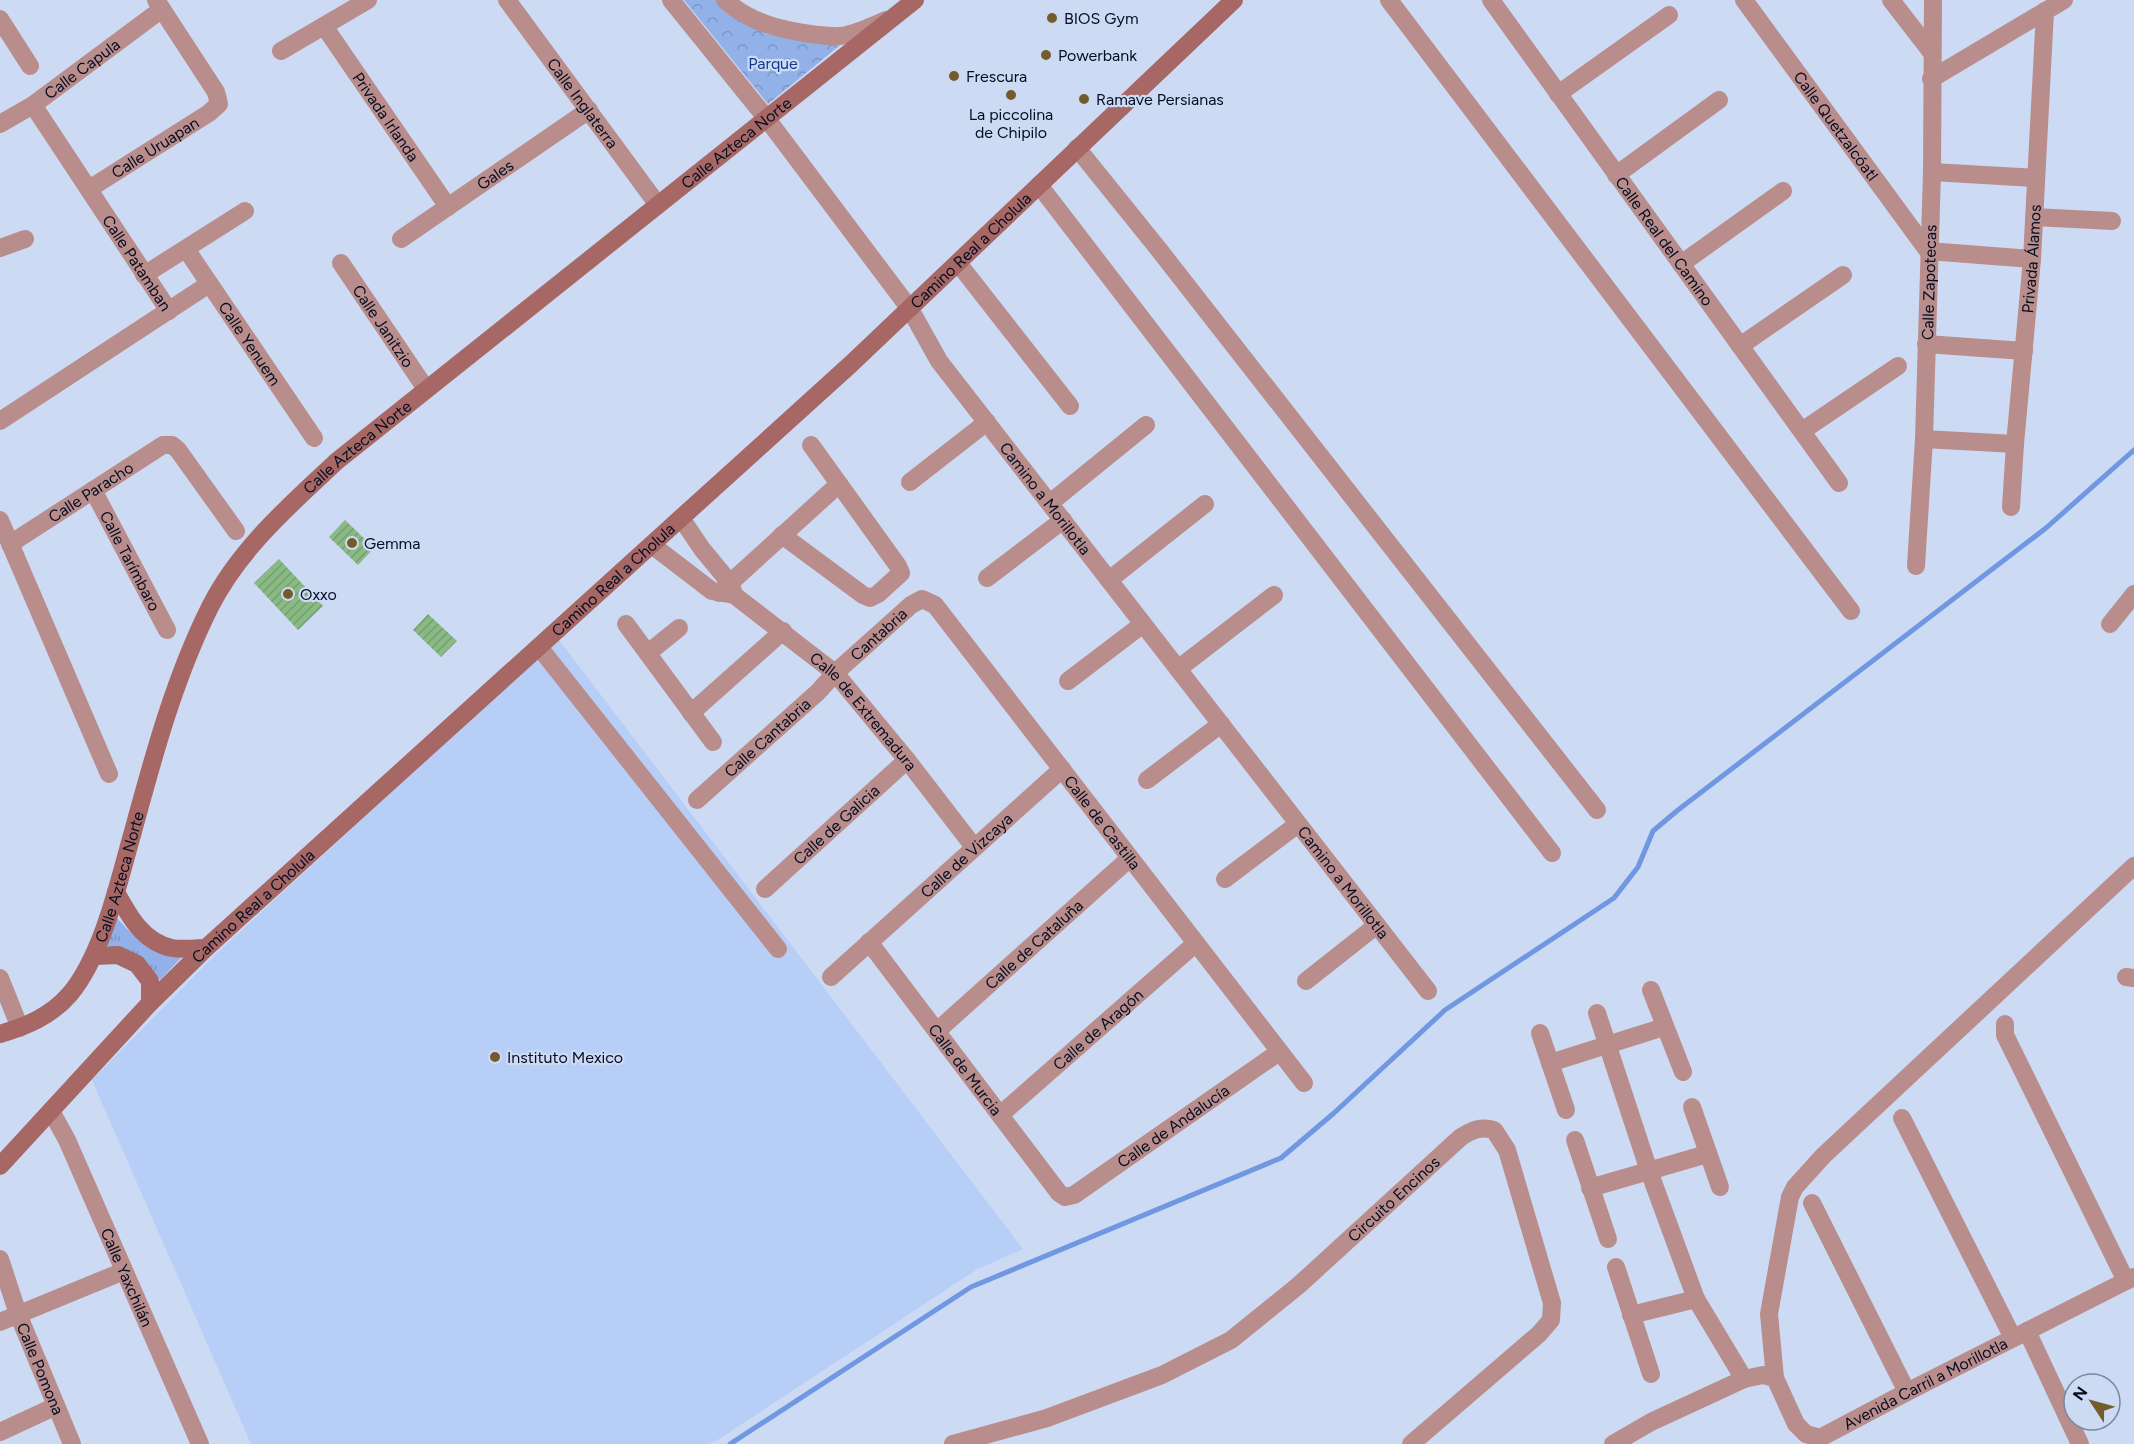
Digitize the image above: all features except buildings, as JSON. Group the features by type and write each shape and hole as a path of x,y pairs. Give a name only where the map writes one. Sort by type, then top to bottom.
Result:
{"main road":[{"name":"Calle Azteca Norte","path":"0,1034 39,1020 63,1002 94,956 116,892 184,662 216,596 239,560 280,515 337,461 915,0"},
{"name":"Camino Real a Cholula","path":"0,1166 150,1003 206,948 910,309 1234,0"},
{"path":"116,892 138,928 154,941 173,948 206,948"},
{"path":"94,956 118,954 137,964 150,981 150,1003"}],"street":[{"path":"281,51 368,0"},
{"name":"Calle Inglaterra","path":"507,0 658,205"},
{"name":"Camino a Morillotla","path":"670,0 767,119 910,309 939,361 1428,991"},
{"path":"725,0 742,13 764,24 827,36 845,36 896,16"},
{"path":"1389,0 1851,611"},
{"name":"Calle Real del Camino","path":"1491,0 1839,483"},
{"name":"Calle Quetzalcóatl","path":"1744,0 1928,251"},
{"path":"1891,0 1932,53"},
{"name":"Calle Zapotecas","path":"1916,566 1924,438 1932,172 1933,0"},
{"path":"1931,78 2064,0"},
{"name":"Calle Uruapan","path":"89,189 209,113 219,104 216,92 159,4"},
{"name":"Calle Capula","path":"0,124 33,105 159,4"},
{"name":"Privada Álamos","path":"2012,507 2015,444 2032,259 2045,11"},
{"path":"1558,94 1669,15"},
{"path":"0,19 30,66"},
{"name":"Privada Irlanda","path":"324,26 448,207"},
{"path":"1617,175 1719,100"},
{"name":"Calle Patamban","path":"0,421 169,310 33,105"},
{"name":"Gales","path":"401,239 590,110"},
{"path":"1077,148 1597,810"},
{"path":"1932,172 2036,178"},
{"path":"1039,185 1552,853"},
{"path":"1681,264 1783,191"},
{"path":"144,275 245,211"},
{"path":"2034,217 2112,221"},
{"path":"0,248 25,238"},
{"name":"Calle Yenuem","path":"186,249 314,438"},
{"path":"1928,251 2032,259"},
{"name":"Calle Janitzio","path":"341,263 426,389"},
{"path":"958,263 1070,406"},
{"path":"1740,346 1843,275"},
{"path":"169,310 209,284"},
{"path":"1926,344 2024,351"},
{"path":"1802,431 1898,366"},
{"path":"910,482 987,422"},
{"path":"1050,503 1146,425"},
{"path":"1924,438 2015,444"},
{"name":"Calle Paracho","path":"10,544 163,445 172,445 178,450 236,531"},
{"path":"782,535 870,598 901,573 811,445"},
{"path":"728,590 782,535 839,484"},
{"name":"Calle Tarímbaro","path":"93,490 167,630"},
{"path":"1109,580 1205,504"},
{"name":"Calle de Extremadura","path":"681,518 714,563 728,590 835,673 907,760 974,847"},
{"path":"0,520 110,774"},
{"path":"987,578 1063,520"},
{"name":"Calle de Extremadura","path":"652,545 712,591 728,590"},
{"path":"698,579 714,563"},
{"path":"2110,624 2134,594"},
{"path":"1178,669 1274,595"},
{"name":"Cantabria","path":"835,673 911,604 922,598"},
{"name":"Calle de Castilla","path":"922,598 935,604 1304,1083"},
{"path":"626,624 712,742"},
{"path":"1068,681 1143,624"},
{"path":"648,653 679,628"},
{"path":"691,713 783,631"},
{"path":"539,647 778,949"},
{"name":"Calle Cantabria","path":"697,800 818,692 835,673"},
{"path":"1147,780 1221,724"},
{"name":"Calle de Galicia","path":"765,889 907,760"},
{"name":"Calle de Vizcaya","path":"831,977 1062,769"},
{"path":"1225,879 1298,824"},
{"name":"Calle de Cataluña","path":"937,1031 1130,858"},
{"path":"1613,1444 1651,1422 1744,1379 1763,1375 1774,1378 1769,1314 1790,1197 1795,1187 1823,1156 2134,866"},
{"path":"1306,981 1377,925"},
{"name":"Calle de Murcia","path":"869,942 1059,1193 1065,1197"},
{"name":"Calle de Aragón","path":"1000,1115 1196,943"},
{"path":"0,978 20,1028"},
{"path":"1651,990 1683,1072"},
{"path":"1597,1013 1649,1171 1696,1299 1744,1379"},
{"path":"2005,1024 2005,1035 2130,1279"},
{"path":"1550,1064 1664,1027"},
{"path":"1540,1033 1566,1110"},
{"name":"Calle de Andalucía","path":"1065,1197 1074,1195 1280,1052"},
{"path":"1692,1107 1720,1187"},
{"name":"Calle Yaxchilán","path":"51,1111 67,1140 200,1444"},
{"path":"1902,1118 2080,1444"},
{"name":"Circuito Encinos","path":"953,1444 1047,1418 1162,1375 1231,1340 1299,1285 1461,1137 1473,1130 1486,1127 1494,1130 1507,1150 1552,1303 1551,1320 1539,1334 1411,1444"},
{"path":"1575,1140 1608,1239"},
{"path":"1590,1188 1707,1154"},
{"path":"1812,1203 1907,1392"},
{"name":"Calle Pomona","path":"0,1259 18,1314 72,1444"},
{"path":"1616,1267 1651,1374"},
{"path":"0,1322 124,1271"},
{"name":"Avenida Carril a Morillotla","path":"1774,1378 1802,1439 1820,1438 2130,1279"},
{"path":"1631,1315 1696,1299"},
{"path":"0,1432 56,1406"}],"shaded area":[{"name":"Instituto Mexico","path":"556,636 1023,1249 976,1270 716,1441 708,1444 251,1444 92,1080 216,954 472,718"}],"green space":[{"name":"Parque","path":"684,0 718,0 733,15 767,34 844,42 768,104"},
{"path":"115,916 145,943 181,958 160,980 143,961 105,945"}],"waterway":[{"path":"730,1444 971,1287 1281,1158 1334,1113 1445,1010 1614,898 1638,867 1653,831 1678,810 2046,528 2134,450"}],"place":[{"name":"BIOS Gym","path":"1052,18"},
{"name":"Powerbank","path":"1046,55"},
{"name":"Frescura","path":"954,76"},
{"name":"La piccolina de Chipilo","path":"1011,95"},
{"name":"Ramave Persianas","path":"1084,99"},
{"name":"Gemma","path":"352,543"},
{"name":"Oxxo","path":"288,594"},
{"name":"Instituto Mexico","path":"495,1057"}]}
